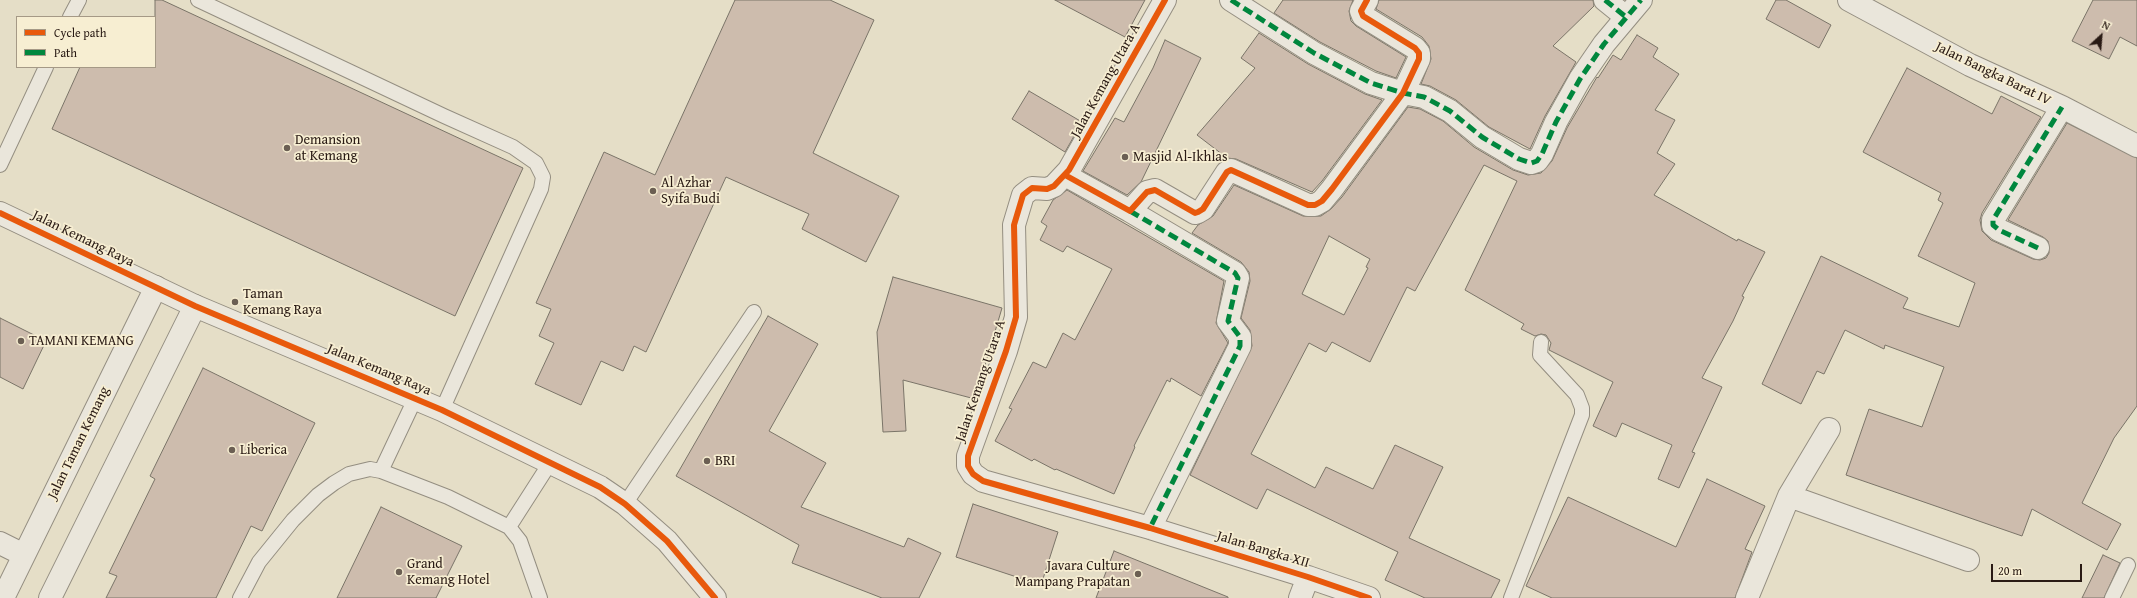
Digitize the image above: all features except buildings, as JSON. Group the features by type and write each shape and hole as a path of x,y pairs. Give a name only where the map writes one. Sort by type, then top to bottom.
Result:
{"street":[{"name":"Jalan Kemang Utara A","path":"1150,528 983,481 973,474 968,466 968,456 1006,351 1016,317 1014,225 1023,195 1032,188 1047,189 1054,186 1065,175 1165,0"},
{"path":"1231,0 1314,53 1371,83 1403,94 1424,97 1450,111 1482,137 1519,159 1531,163 1537,160 1542,154 1556,122 1580,80 1604,44 1641,0"},
{"path":"1130,211 1147,192 1155,190 1195,213 1198,212 1203,209 1227,172 1231,170 1308,205 1315,205 1322,201 1403,94 1418,64 1419,54 1416,48 1363,16 1361,11 1367,0"},
{"path":"1605,0 1626,17"},
{"name":"Jalan Bangka Barat IV","path":"1849,0 1970,65 2062,107 2137,146"},
{"path":"2038,248 1999,230 1993,225 1993,220 2062,107"},
{"path":"1065,175 1130,211 1235,273 1238,278 1228,321 1240,337 1240,346 1150,528"},
{"name":"Jalan Kemang Raya","path":"0,213 195,306 442,410 600,487 625,504 667,541 715,598"},
{"name":"Jalan Taman Kemang","path":"3,598 156,287"},
{"path":"50,598 195,306"},
{"path":"1747,598 1789,496 1829,429"},
{"path":"1789,496 1968,560"},
{"name":"Jalan Bangka XII","path":"1150,528 1308,577 1369,598"},
{"path":"0,543 24,554"},
{"path":"1300,598 1308,577"}],"lane":[{"path":"70,16 78,0"},
{"path":"198,0 513,147 536,163 543,177 541,189 442,410"},
{"path":"0,165 46,68"},
{"path":"625,504 754,312"},
{"path":"1511,598 1582,416 1582,408 1577,395 1540,355 1541,342"},
{"path":"381,471 416,399"},
{"path":"509,527 550,463"},
{"path":"240,598 259,562 293,520 318,495 349,474 370,469 381,471 448,497 509,527 520,541 536,582 540,598"},
{"path":"2112,598 2128,565"}],"marked path":[{"path":"1231,0 1314,53 1371,83 1403,93 1424,97 1450,111 1482,137 1519,159 1531,163 1537,161 1542,154 1556,122 1580,79 1604,44 1641,0"},
{"path":"1605,0 1626,17"},
{"path":"2038,248 1999,230 1993,225 1993,220 2062,107"},
{"path":"1130,211 1235,273 1238,278 1228,321 1240,337 1240,346 1150,528 1147,527"}],"cycle path":[{"path":"1165,0 1069,170 1054,186 1047,189 1032,188 1023,195 1014,225 1016,317 1006,351 968,456 968,466 973,474 983,481 1150,528 1308,577 1369,598"},
{"path":"1065,175 1130,211 1147,192 1155,190 1195,213 1198,212 1203,209 1227,172 1231,170 1308,205 1315,205 1322,201 1403,93 1419,59 1419,53 1415,48 1363,16 1361,11 1367,0"},
{"path":"0,213 195,306 442,410 600,487 625,504 667,541 715,598"}],"place":[{"name":"Demansion at Kemang","path":"287,148"},
{"name":"Masjid Al-Ikhlas","path":"1125,157"},
{"name":"Al Azhar Syifa Budi","path":"653,191"},
{"name":"Taman Kemang Raya","path":"235,302"},
{"name":"TAMANI KEMANG","path":"21,341"},
{"name":"Liberica","path":"232,450"},
{"name":"BRI","path":"707,461"},
{"name":"Grand Kemang Hotel","path":"399,572"},
{"name":"Javara Culture Mampang Prapatan","path":"1138,574"}]}
